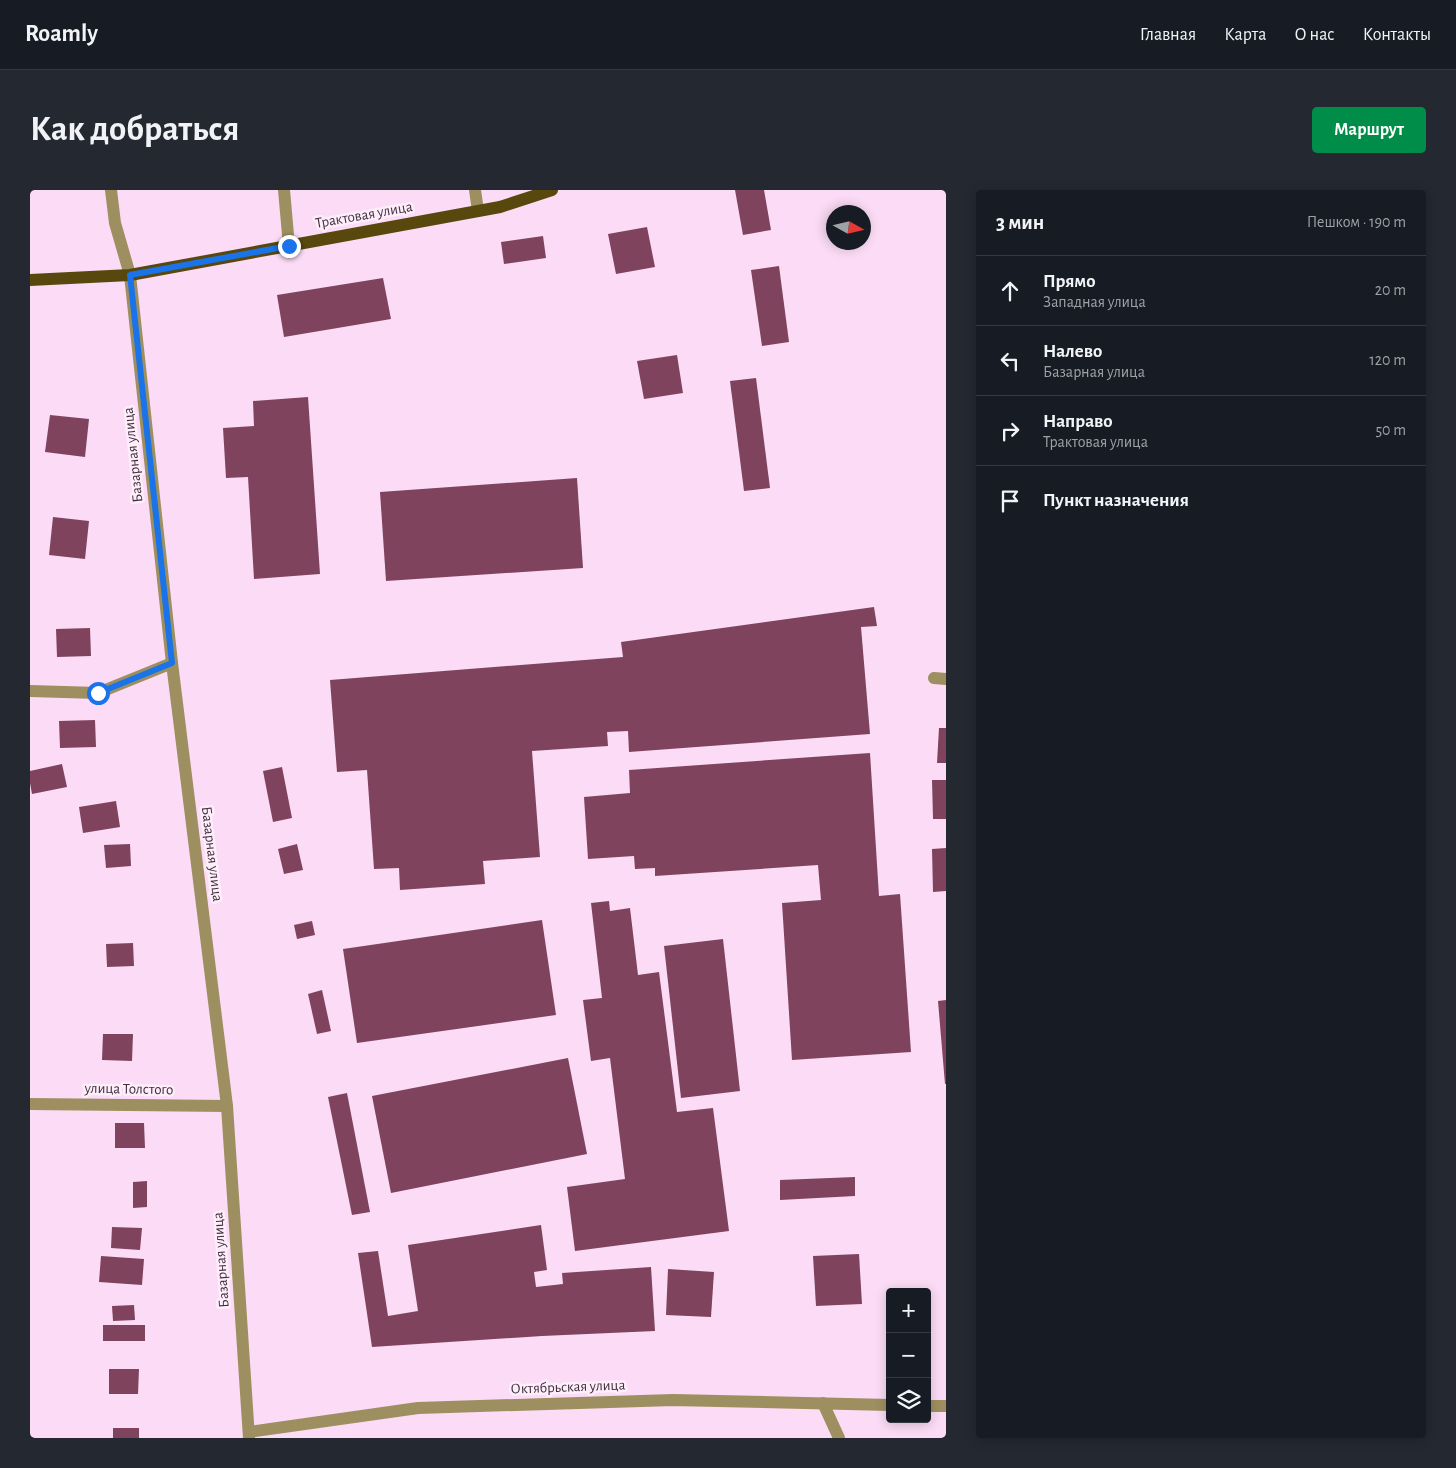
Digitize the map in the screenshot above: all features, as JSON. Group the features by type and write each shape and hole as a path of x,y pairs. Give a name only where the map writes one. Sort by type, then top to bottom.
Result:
{"main road":[{"name":"Трактовая улица","path":"30,280 130,275 500,207 552,190"}],"street":[{"name":"Базарная улица","path":"112,190 114,223 130,275 172,663 227,1106 249,1435"},
{"path":"284,190 289,246"},
{"path":"475,190 478,211"},
{"path":"30,691 98,693 172,663"},
{"name":"улица Толстого","path":"30,1104 227,1106"},
{"name":"Октябрьская улица","path":"249,1435 418,1408 672,1400 886,1405"},
{"path":"823,1403 839,1438"},
{"path":"931,1406 946,1406"}],"building":[{"path":"735,190 764,190 771,230 743,235"},
{"path":"647,227 655,267 616,274 608,234"},
{"path":"543,236 546,258 504,264 501,242"},
{"path":"779,266 789,342 762,346 751,270"},
{"path":"383,278 391,319 284,337 277,295"},
{"path":"677,355 683,393 644,399 637,361"},
{"path":"756,378 770,488 744,491 730,381"},
{"path":"308,397 320,574 254,579 248,477 226,478 223,428 254,426 253,401"},
{"path":"50,415 89,419 85,457 45,452"},
{"path":"577,478 583,568 386,581 380,492"},
{"path":"53,517 89,521 85,559 49,555"},
{"path":"874,607 877,626 861,627 870,734 629,752 628,731 607,732 608,746 532,751 540,857 483,861 485,884 400,890 399,868 374,869 367,770 337,772 330,680 623,657 621,642"},
{"path":"90,628 91,656 57,657 56,629"},
{"path":"95,720 96,747 60,748 59,721"},
{"path":"939,728 946,728 946,763 937,763"},
{"path":"870,753 879,896 900,894 911,1052 792,1060 782,903 821,900 818,865 655,876 655,868 635,869 634,856 588,859 584,797 630,793 629,770"},
{"path":"62,764 67,787 32,794 30,771"},
{"path":"282,767 292,818 273,822 263,771"},
{"path":"932,780 946,780 946,819 933,819"},
{"path":"116,801 120,827 83,833 79,807"},
{"path":"130,844 131,866 106,868 104,845"},
{"path":"297,844 303,870 284,874 278,849"},
{"path":"946,848 946,891 933,892 932,849"},
{"path":"609,901 610,911 630,908 638,975 659,972 677,1112 713,1108 729,1231 575,1251 567,1187 625,1179 610,1058 591,1061 583,1000 602,998 591,903"},
{"path":"542,920 556,1015 357,1043 343,949"},
{"path":"312,921 315,935 297,939 294,925"},
{"path":"723,939 740,1091 681,1098 664,946"},
{"path":"133,943 134,966 107,967 106,944"},
{"path":"322,990 331,1031 317,1034 308,994"},
{"path":"946,1000 946,1084 945,1084 938,1001"},
{"path":"103,1034 133,1034 132,1061 102,1060"},
{"path":"568,1058 587,1154 391,1193 372,1096"},
{"path":"347,1093 370,1212 352,1215 328,1097"},
{"path":"115,1123 144,1123 145,1148 115,1148"},
{"path":"855,1177 855,1196 780,1200 780,1180"},
{"path":"147,1181 147,1207 133,1208 133,1182"},
{"path":"541,1225 547,1270 534,1272 536,1287 563,1284 562,1273 651,1267 655,1331 372,1347 358,1253 378,1251 388,1316 418,1311 408,1245"},
{"path":"112,1227 142,1228 140,1250 111,1248"},
{"path":"859,1254 862,1304 816,1306 813,1256"},
{"path":"101,1256 144,1259 142,1285 99,1282"},
{"path":"668,1269 714,1272 711,1317 666,1315"},
{"path":"134,1305 135,1320 113,1321 112,1306"},
{"path":"103,1325 145,1325 145,1341 103,1341"},
{"path":"109,1369 139,1369 138,1394 109,1394"},
{"path":"113,1428 139,1428 139,1438 113,1438"}],"route":[{"path":"98,693 172,663 130,275 289,246"}]}
